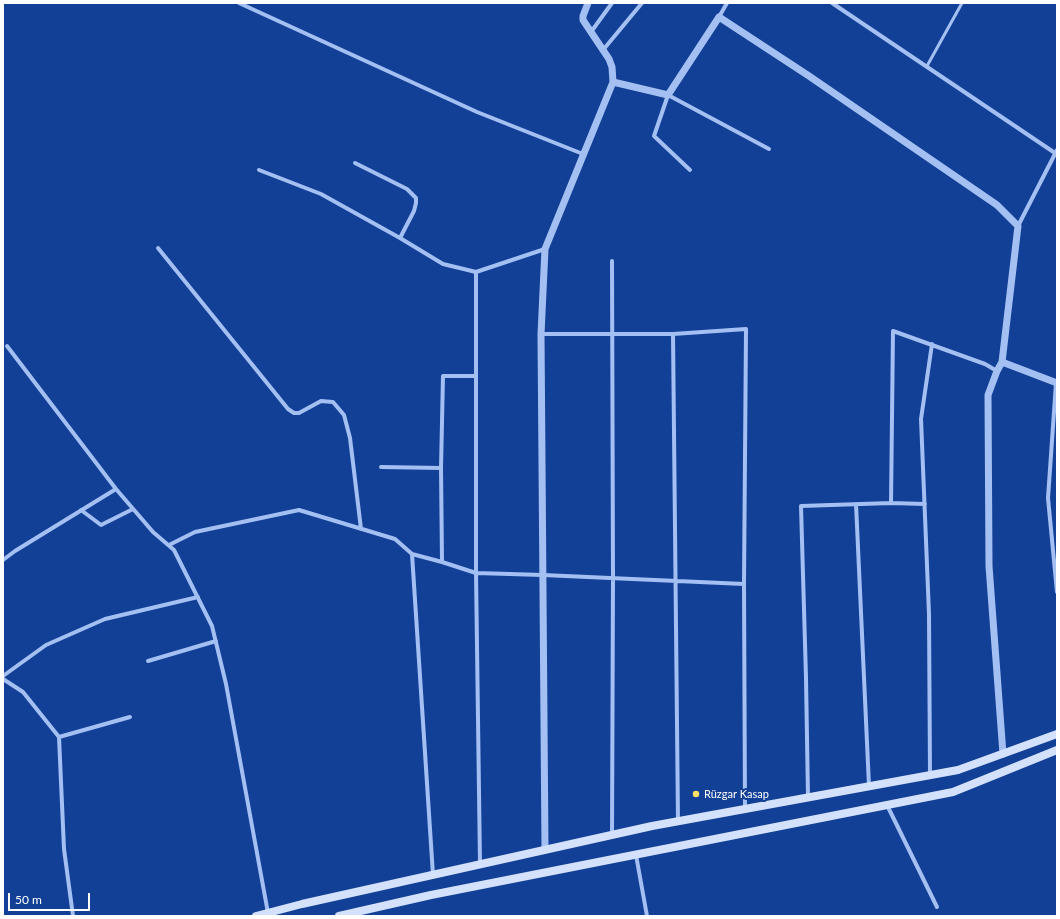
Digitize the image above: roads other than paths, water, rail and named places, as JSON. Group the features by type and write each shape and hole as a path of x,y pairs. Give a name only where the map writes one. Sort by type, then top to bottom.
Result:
{"main road":[{"path":"256,916 480,864 678,821 958,770 1057,734"},
{"path":"339,916 431,895 953,792 1057,750"}],"street":[{"path":"239,3 478,112 583,154"},
{"path":"545,850 541,334 545,248 613,82 612,67 584,20 583,16 588,3"},
{"path":"590,32 612,3"},
{"path":"603,50 642,3"},
{"path":"690,170 654,136 668,95 727,3"},
{"path":"832,3 1056,151 1018,226 1002,362 988,395 989,566 1003,754"},
{"path":"719,17 809,76 997,205 1018,226"},
{"path":"613,82 668,95 769,149"},
{"path":"355,163 407,189 416,198 414,211 400,238"},
{"path":"259,170 321,194 443,264 476,272 545,248"},
{"path":"158,248 288,409 294,413 299,413 321,401 333,402 344,415 350,438 361,529"},
{"path":"612,261 612,835"},
{"path":"476,272 476,574 480,864"},
{"path":"541,334 673,334 746,329 744,584 745,809"},
{"path":"891,503 894,331 985,364 997,371"},
{"path":"673,334 678,821"},
{"path":"930,775 929,614 921,418 932,344"},
{"path":"7,346 116,489 153,532 174,550 212,626 226,684 268,914"},
{"path":"1002,362 1057,383 1048,498 1056,564 1057,592"},
{"path":"442,562 441,468 443,376 475,376"},
{"path":"1052,439 1057,444"},
{"path":"381,467 441,468"},
{"path":"3,560 15,551 116,489"},
{"path":"808,798 801,506 891,503 925,504"},
{"path":"856,504 869,786"},
{"path":"81,510 101,524 133,509"},
{"path":"169,545 195,532 299,510 395,539 412,554 442,562 476,574 543,575 744,584"},
{"path":"412,554 433,875"},
{"path":"3,676 46,645 105,619 198,597"},
{"path":"148,661 216,641"},
{"path":"3,679 23,692 59,737 64,849 73,916"},
{"path":"59,737 130,717"},
{"path":"887,805 937,907"},
{"path":"636,855 647,916"}],"lane":[{"path":"927,66 962,3"}],"place":[{"name":"Rüzgar Kasap","path":"696,794"}]}
